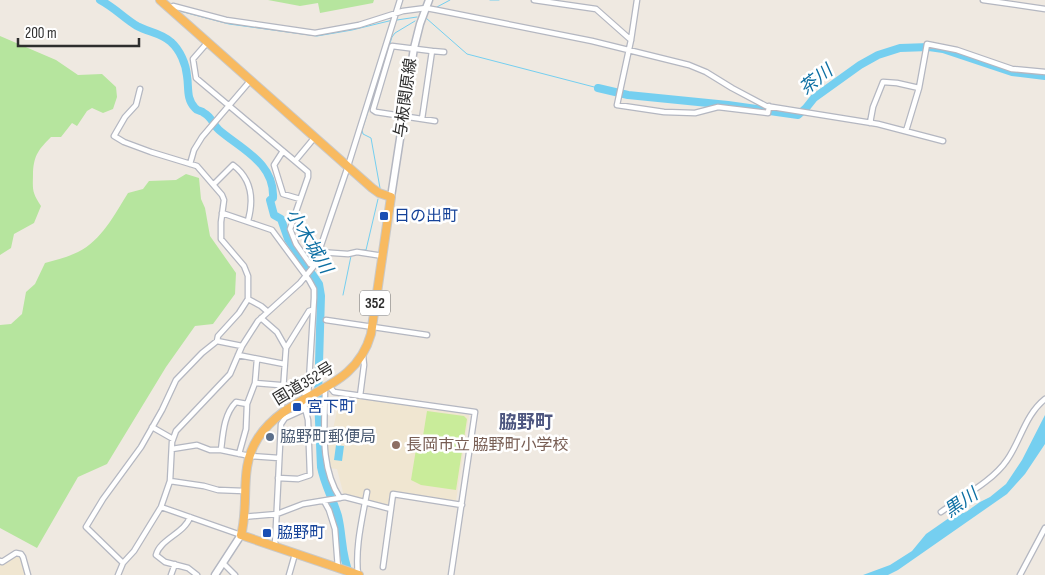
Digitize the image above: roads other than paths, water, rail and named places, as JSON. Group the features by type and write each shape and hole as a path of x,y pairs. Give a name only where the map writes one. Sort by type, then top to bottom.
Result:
{"highway":[{"path":"160,0 379,193 391,197"},
{"name":"国道352号","path":"241,535 245,475 257,439 271,421 283,411 306,400 349,372 363,355 372,327 391,197"},
{"path":"241,535 337,569 358,574"}],"main road":[{"name":"与板関原線","path":"391,197 414,48 429,0"},
{"path":"215,575 241,535"}],"street":[{"path":"118,575 123,563 134,551 161,507 170,481 173,439 176,431 230,374 242,346 253,328 307,276 313,267 348,166 400,0"},
{"path":"534,0 596,9 631,40"},
{"path":"637,0 631,40 617,104 664,112 689,113 718,106 768,113 769,106"},
{"path":"983,0 1045,9"},
{"path":"169,9 173,6 226,20 314,33 359,26 396,13 426,8 629,50 698,68 749,98 769,106 870,123 944,141"},
{"path":"207,43 192,59 196,78 306,170 308,174 290,230 296,244 313,267"},
{"path":"906,131 919,88 927,44 957,50 1012,69 1045,72"},
{"path":"435,121 374,112 372,108 392,46 444,52"},
{"path":"422,119 432,51"},
{"path":"190,164 198,143 250,81"},
{"path":"870,123 873,107 882,82 919,88"},
{"path":"123,563 86,527 103,499 141,447 176,380 202,353 217,341 218,336 240,313 248,299 246,270 221,239 224,200 214,184 197,166 133,145 114,136 125,117 136,105 140,89"},
{"path":"295,161 315,137"},
{"path":"283,152 274,166 280,190 283,194 300,199"},
{"path":"214,184 233,165 240,171 252,193 248,221"},
{"path":"222,213 269,228 275,233 314,288 306,400 280,422 275,546"},
{"path":"319,252 348,254 357,252 383,256"},
{"path":"248,299 268,312"},
{"path":"282,405 286,348 309,311 312,310"},
{"path":"262,318 277,332 286,348"},
{"path":"326,320 427,335"},
{"path":"217,341 242,346"},
{"path":"238,355 284,364"},
{"path":"360,396 364,365 363,355"},
{"path":"239,454 246,429 247,404 255,383 256,359"},
{"path":"255,383 304,387 308,420 310,474 298,479 278,478"},
{"path":"339,498 331,483 327,469 325,388 334,392 475,412 451,575"},
{"path":"941,512 1000,470 1014,450 1029,416 1036,406 1045,399"},
{"path":"221,450 226,418 232,407 236,402 247,404"},
{"path":"152,427 173,439"},
{"path":"172,449 197,446 210,450 221,450 250,456 279,458"},
{"path":"170,481 218,490 244,492"},
{"path":"358,574 357,549 367,492"},
{"path":"383,567 393,494 462,505"},
{"path":"243,517 277,514 300,505 344,497 391,510"},
{"path":"324,500 335,530 337,569"},
{"path":"161,507 241,535"},
{"path":"190,517 188,524 158,550 156,555 161,560 188,568 197,575"},
{"path":"1020,575 1045,528"},
{"path":"0,561 2,562 16,553 21,554 28,575"},
{"path":"289,575 295,554"},
{"path":"223,563 235,575"},
{"path":"171,575 175,564"}],"water":[{"path":"1045,415 1045,444 1025,474 1007,494 898,570 888,575 863,575 890,565 912,551 926,534 949,518 966,512 990,497 1006,484 1022,460"},
{"path":"336,445 344,446 342,461 334,460"}],"waterway":[{"name":"小木城川","path":"100,0 137,26 167,39 174,45 185,67 189,97 192,104 197,110 207,115 219,130 263,166 272,186 273,198 270,200 274,215 281,219 288,239 319,284 321,296 318,397 321,467 340,523 345,561 350,575"},
{"path":"437,7 450,0"},
{"path":"490,0 499,0"},
{"path":"176,10 229,24 317,36 393,20"},
{"path":"397,20 417,17"},
{"path":"426,18 467,54 598,88"},
{"path":"380,188 371,138 363,134 362,130 392,37 395,33 415,21"},
{"name":"茶川","path":"598,88 628,95 728,105 798,115 814,98 860,65 878,55 900,48 929,47 943,49 1012,72 1045,76"},
{"path":"354,250 366,250 378,199"},
{"path":"343,295 351,256"}],"place":[{"name":"日の出町","path":"384,216"},
{"name":"宮下町","path":"297,407"},
{"name":"脇野町郵便局","path":"270,437"},
{"name":"長岡市立 脇野町小学校","path":"396,445"},
{"name":"脇野町","path":"267,533"}],"district":[{"name":"脇野町","path":"526,422"}],"water label":[{"name":"黒川","path":"961,503"}]}
